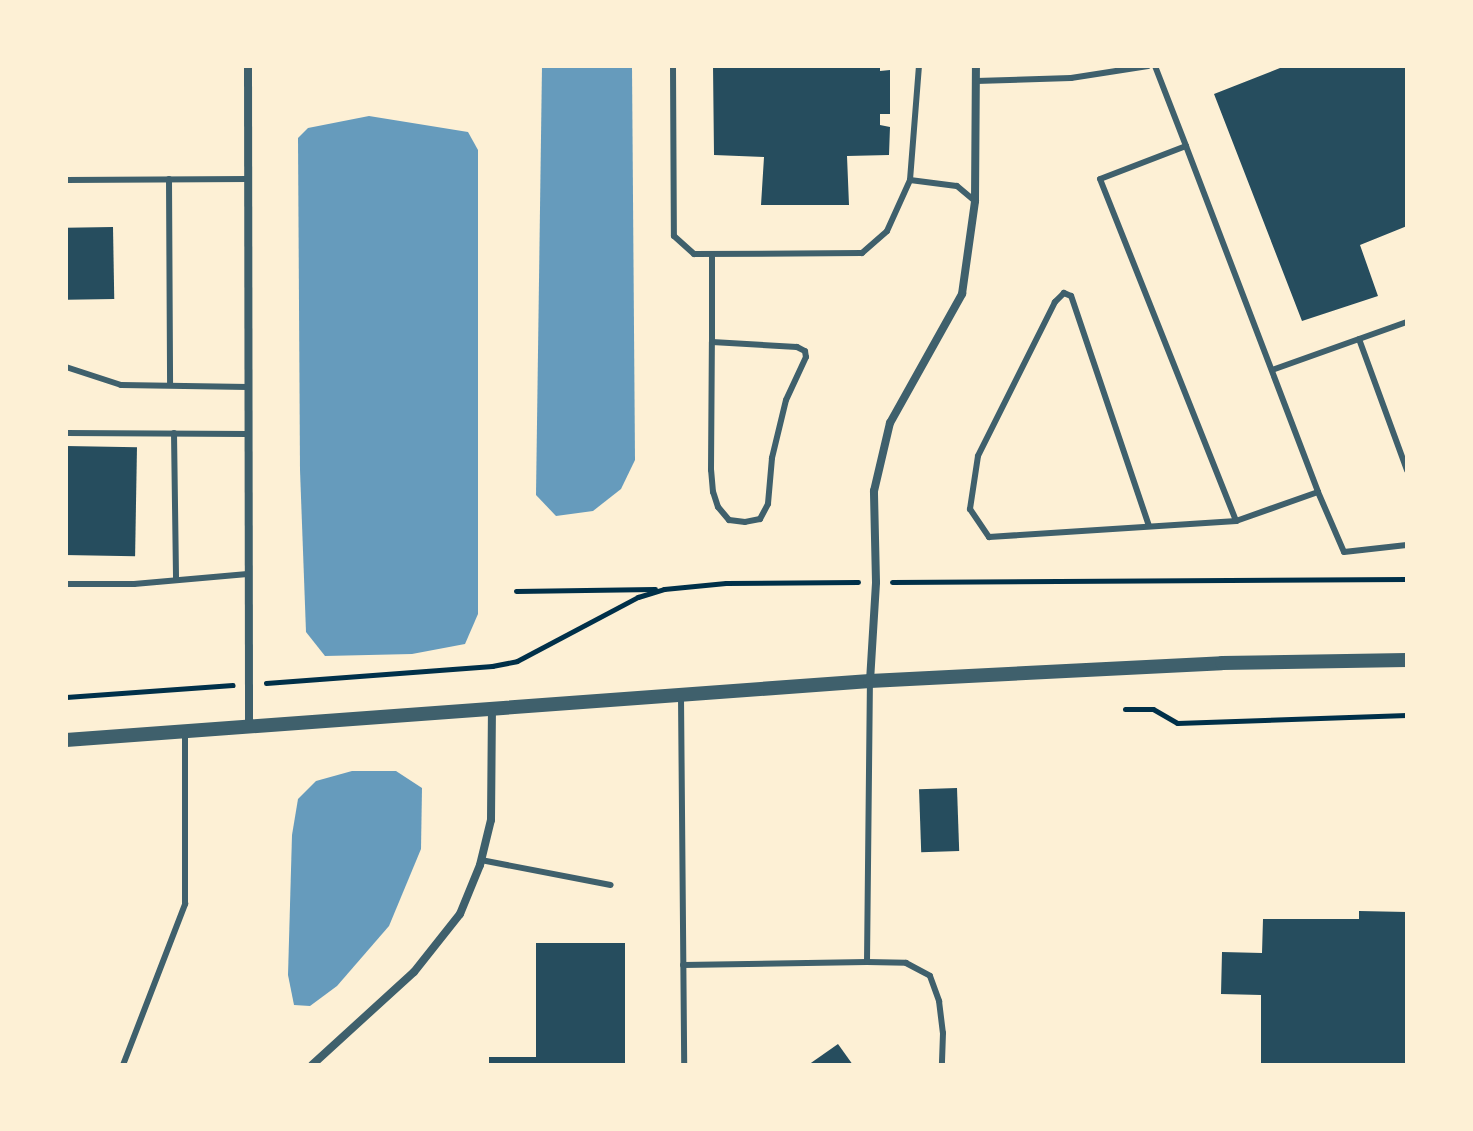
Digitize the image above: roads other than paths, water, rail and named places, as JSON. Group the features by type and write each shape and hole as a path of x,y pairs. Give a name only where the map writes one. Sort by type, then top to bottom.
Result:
{"street":[{"path":"248,66 249,726"},
{"path":"870,681 876,582 874,491 890,423 962,294 975,201 976,66"},
{"path":"66,740 870,681 1206,663 1407,660"},
{"path":"312,1065 414,972 440,944 460,914 481,860 494,794 492,709"}],"lane":[{"path":"673,66 674,236 694,254 862,253 887,231 910,180 919,66"},
{"path":"976,81 1042,80 1107,68 1148,66"},
{"path":"1155,66 1318,492 1344,552 1407,545"},
{"path":"1186,146 1100,179 1236,521"},
{"path":"169,179 170,385"},
{"path":"66,180 248,179"},
{"path":"910,180 957,186 975,201"},
{"path":"712,254 712,342 713,492 718,507 729,520 745,522 760,519 768,504 775,443 786,400 806,357 805,351 784,345 712,342"},
{"path":"1149,526 1071,296 1064,293 1055,302 978,456 970,509 989,537 1236,521 1318,492"},
{"path":"1272,370 1407,322"},
{"path":"1359,339 1407,470"},
{"path":"66,367 121,385 248,387"},
{"path":"66,433 248,434"},
{"path":"174,433 176,580"},
{"path":"66,584 248,574"},
{"path":"867,962 870,681"},
{"path":"681,694 684,1065"},
{"path":"123,1065 185,904 185,731"},
{"path":"481,860 611,885"},
{"path":"683,965 906,963 930,976 941,1017 942,1065"}],"water":[{"path":"542,66 632,66 635,460 621,489 593,511 556,516 536,495"},
{"path":"369,116 468,132 478,150 478,614 465,644 412,654 325,656 306,632 300,470 298,138 308,128"},
{"path":"352,771 396,771 422,788 421,849 389,926 337,986 310,1006 294,1005 288,975 292,835 298,799 316,781"}]}
